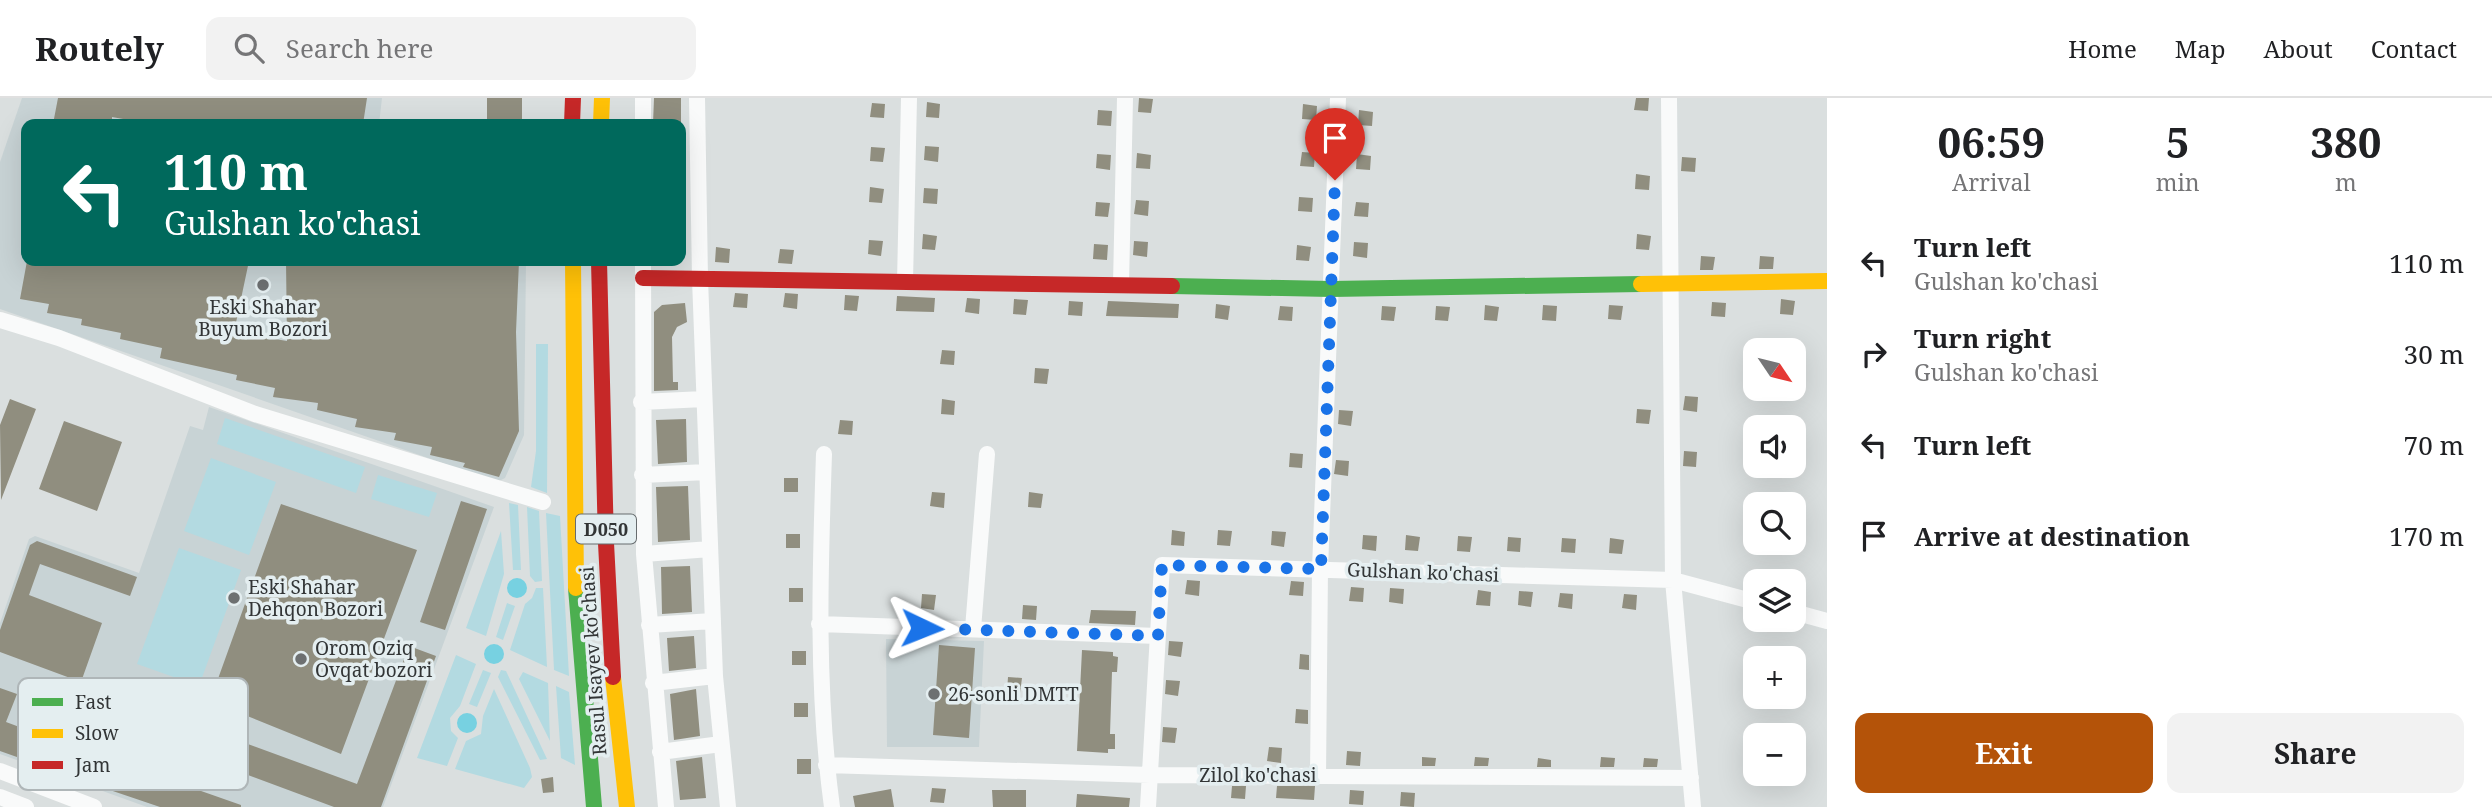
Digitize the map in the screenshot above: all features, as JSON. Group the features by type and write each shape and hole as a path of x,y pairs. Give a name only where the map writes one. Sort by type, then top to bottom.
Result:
{"street":[{"path":"572,119 573,98"},
{"path":"601,119 602,98"},
{"path":"643,98 643,119"},
{"path":"697,98 704,399 715,676 722,744 724,806"},
{"path":"905,282 909,98"},
{"path":"1121,285 1125,98"},
{"path":"1318,776 1321,569 1338,98"},
{"path":"1669,98 1673,580 1693,807"},
{"name":"Rasul Isayev ko'chasi","path":"573,266 574,505 583,693 594,807"},
{"name":"Rasul Isayev ko'chasi","path":"599,266 606,543 613,673 627,807"},
{"path":"643,266 641,402 644,554 653,683 666,807"},
{"path":"643,278 1331,289 1827,281"},
{"path":"0,320 59,338 255,415 543,502"},
{"path":"641,402 704,399"},
{"path":"824,454 819,624 826,765 832,807"},
{"path":"973,629 987,454"},
{"path":"642,475 707,472"},
{"path":"644,554 710,549"},
{"name":"Gulshan ko'chasi","path":"1148,807 1162,565 1673,580 1743,599"},
{"path":"1806,615 1827,621"},
{"path":"649,625 713,621"},
{"path":"819,624 1158,636"},
{"path":"653,683 715,676"},
{"path":"660,752 722,744"},
{"name":"Zilol ko'chasi","path":"826,765 1150,775 1690,778"},
{"path":"0,771 18,778"},
{"path":"50,790 94,807"},
{"path":"0,797 26,807"}],"shaded area":[{"name":"Eski Shahar Buyum Bozori","path":"22,98 382,98 380,119 21,119 21,266 526,266 524,435 505,478 497,482 0,309 0,162"},
{"path":"536,344 548,344 547,493 531,487 536,451"},
{"name":"Eski Shahar Dehqon Bozori","path":"209,407 494,507 383,807 147,807 100,790 248,790 248,678 18,678 18,760 0,754 0,623 29,539 35,536 139,573 190,426 203,430"},
{"path":"225,418 365,467 356,493 217,444"},
{"path":"211,458 276,482 249,555 184,531"},
{"path":"378,475 437,493 429,517 371,499"},
{"path":"509,503 518,505 521,570 513,570"},
{"path":"527,507 539,511 542,581 535,582 530,576"},
{"path":"546,513 560,516 569,676 554,670"},
{"path":"501,531 504,574 486,636 466,628"},
{"path":"179,548 241,570 202,678 176,678 137,664"},
{"path":"536,588 543,588 547,667 510,650 525,604 532,598"},
{"path":"507,603 515,606 503,640 496,637"},
{"name":"26-sonli DMTT","path":"886,639 984,641 979,747 887,747"},
{"path":"456,655 476,664 460,706 450,718 451,731 458,738 447,766 417,758"},
{"path":"483,670 491,673 477,707 469,704"},
{"path":"501,670 506,671 547,759 540,760 498,677"},
{"path":"523,672 548,683 550,741 519,679"},
{"path":"556,686 569,692 575,765 561,758"},
{"path":"494,689 530,768 532,777 524,788 455,769 466,741 481,734 483,716"}],"water":[{"path":"517,578 524,581 527,588 524,595 517,598 510,595 507,588 510,581"},
{"path":"494,644 501,647 504,654 501,661 494,664 487,661 484,654 487,647"},
{"path":"467,713 474,716 477,723 474,730 467,733 460,730 457,723 460,716"}],"building":[{"path":"58,98 367,98 364,119 54,119"},
{"path":"487,98 522,98 522,119 487,119"},
{"path":"654,98 681,98 681,119 653,119"},
{"path":"1139,98 1153,99 1151,113 1138,112"},
{"path":"1636,98 1649,98 1648,111 1634,110"},
{"path":"927,102 940,104 939,118 926,117"},
{"path":"872,103 885,104 884,118 870,117"},
{"path":"1303,104 1317,106 1316,120 1302,119"},
{"path":"1098,110 1112,111 1111,126 1097,125"},
{"path":"1359,110 1373,112 1372,126 1358,125"},
{"path":"925,146 939,147 938,162 924,160"},
{"path":"871,147 885,148 883,162 870,161"},
{"path":"1302,152 1315,153 1314,167 1300,166"},
{"path":"1137,153 1151,155 1150,169 1136,168"},
{"path":"1097,154 1111,155 1110,170 1096,168"},
{"path":"1357,154 1371,156 1370,170 1356,169"},
{"path":"1682,157 1696,158 1695,172 1681,171"},
{"path":"1636,174 1650,176 1649,190 1635,189"},
{"path":"870,187 884,189 882,203 869,202"},
{"path":"924,188 938,189 937,204 923,203"},
{"path":"1299,197 1313,198 1312,212 1298,211"},
{"path":"1136,200 1149,201 1148,216 1134,214"},
{"path":"1096,202 1110,203 1108,217 1095,216"},
{"path":"1356,202 1369,203 1368,217 1354,216"},
{"path":"923,234 937,236 935,250 922,249"},
{"path":"1637,234 1651,236 1649,250 1636,249"},
{"path":"869,240 883,241 881,256 868,254"},
{"path":"1134,241 1148,242 1147,257 1133,255"},
{"path":"1354,242 1368,243 1367,258 1353,256"},
{"path":"1094,244 1108,245 1107,260 1093,259"},
{"path":"1297,245 1311,247 1309,261 1296,260"},
{"path":"716,247 730,249 729,263 715,262"},
{"path":"780,249 794,250 792,264 778,263"},
{"path":"1701,256 1715,257 1713,270 1700,270"},
{"path":"1760,256 1774,257 1773,269 1759,269"},
{"name":"Eski Shahar Buyum Bozori","path":"26,266 248,266 234,332 287,341 286,266 519,266 516,332 519,431 499,477 463,467 465,463 430,455 432,447 394,440 396,433 355,427 357,419 317,410 318,403 273,397 275,388 236,380 237,375 160,358 162,348 120,339 121,333 81,325 82,319 47,313 49,304 20,299"},
{"path":"735,293 748,294 747,308 733,307"},
{"path":"785,293 798,294 797,309 783,307"},
{"path":"845,295 859,296 857,311 844,310"},
{"path":"897,296 935,298 934,312 896,311"},
{"path":"967,298 980,299 979,314 965,312"},
{"path":"1014,299 1028,300 1026,315 1013,314"},
{"path":"1781,299 1795,301 1793,315 1780,314"},
{"path":"1069,301 1083,302 1082,316 1068,315"},
{"path":"1108,301 1179,304 1178,318 1106,316"},
{"path":"1712,302 1726,303 1725,317 1711,316"},
{"path":"685,303 687,322 677,327 672,337 673,382 678,382 678,390 654,391 654,312 662,305"},
{"path":"1216,304 1230,306 1228,320 1215,318"},
{"path":"1485,305 1499,307 1497,321 1484,320"},
{"path":"1543,305 1557,306 1556,321 1542,320"},
{"path":"1609,305 1623,306 1621,320 1608,319"},
{"path":"1280,306 1293,307 1292,321 1278,320"},
{"path":"1382,306 1396,307 1394,321 1381,320"},
{"path":"1436,306 1450,307 1448,321 1435,320"},
{"path":"942,350 955,351 954,365 940,364"},
{"path":"1035,368 1049,369 1047,384 1034,383"},
{"path":"1685,396 1698,397 1697,412 1683,410"},
{"path":"10,399 36,409 1,500 0,425"},
{"path":"942,399 955,401 954,415 941,414"},
{"path":"1637,409 1651,410 1649,424 1636,423"},
{"path":"1339,410 1353,411 1351,426 1338,424"},
{"path":"686,419 687,462 658,464 656,420"},
{"path":"840,420 853,421 852,435 838,434"},
{"path":"64,421 122,442 97,511 39,489"},
{"path":"1684,451 1697,452 1696,467 1683,466"},
{"path":"1290,453 1303,454 1302,468 1289,467"},
{"path":"1336,460 1349,461 1348,476 1334,474"},
{"path":"784,478 798,478 798,492 784,492"},
{"path":"688,486 690,540 658,542 656,487"},
{"path":"932,492 945,493 944,508 930,506"},
{"path":"1029,492 1043,494 1041,508 1028,507"},
{"path":"461,501 487,509 445,630 420,622"},
{"name":"Orom Oziq Ovqat bozori","path":"281,504 417,550 341,754 248,716 248,678 218,678"},
{"path":"1172,530 1185,532 1184,546 1171,545"},
{"path":"1218,530 1232,531 1230,546 1217,545"},
{"path":"1272,531 1286,532 1284,547 1271,545"},
{"path":"786,534 800,534 800,548 786,548"},
{"path":"1363,535 1377,536 1376,551 1362,549"},
{"path":"1406,535 1420,537 1418,551 1405,550"},
{"path":"1458,536 1472,537 1470,552 1457,551"},
{"path":"1508,537 1521,538 1520,552 1507,551"},
{"path":"1562,538 1576,539 1575,553 1561,552"},
{"path":"1610,538 1624,540 1622,554 1609,553"},
{"path":"37,541 137,577 130,596 40,564 29,595 102,623 82,678 70,678 0,652 0,630 30,545"},
{"path":"690,566 692,612 662,614 661,567"},
{"path":"1187,580 1200,581 1199,596 1185,594"},
{"path":"1291,581 1304,582 1303,596 1289,595"},
{"path":"1351,587 1364,588 1363,602 1349,601"},
{"path":"789,588 803,588 803,602 789,602"},
{"path":"1390,588 1404,589 1403,604 1389,602"},
{"path":"1478,590 1491,592 1490,606 1476,605"},
{"path":"1519,591 1533,592 1531,607 1518,605"},
{"path":"1560,593 1573,594 1572,609 1558,607"},
{"path":"922,594 936,595 934,610 921,608"},
{"path":"1624,594 1637,595 1636,610 1622,608"},
{"path":"1023,605 1037,606 1036,620 1022,619"},
{"path":"1091,610 1136,611 1135,625 1089,623"},
{"path":"694,636 696,668 669,671 667,638"},
{"path":"1169,641 1183,642 1181,657 1168,655"},
{"path":"939,645 975,648 969,738 933,735"},
{"path":"409,646 436,656 381,807 334,807 248,775 248,744 357,784"},
{"path":"1082,650 1113,652 1113,656 1118,657 1117,672 1112,672 1110,734 1115,734 1115,749 1108,749 1108,753 1077,751"},
{"path":"792,651 806,651 806,665 792,665"},
{"path":"1300,654 1309,655 1309,670 1299,669"},
{"path":"1008,677 1022,678 1020,693 1007,691"},
{"path":"1166,680 1180,681 1178,696 1165,694"},
{"path":"0,688 17,694 6,722 18,726 18,757 0,751"},
{"path":"696,689 700,736 674,740 670,694"},
{"path":"794,703 808,703 808,717 794,717"},
{"path":"1296,709 1308,710 1308,724 1295,723"},
{"path":"1163,727 1177,728 1175,743 1162,742"},
{"path":"1269,747 1282,748 1281,763 1267,761"},
{"path":"1347,751 1361,752 1360,766 1346,765"},
{"path":"702,757 706,798 680,800 676,761"},
{"path":"1422,757 1436,758 1435,766 1422,766"},
{"path":"1475,757 1489,758 1488,766 1474,766"},
{"path":"1601,757 1615,758 1614,767 1600,767"},
{"path":"1538,758 1551,760 1551,767 1537,767"},
{"path":"1644,758 1658,759 1657,767 1643,767"},
{"path":"797,759 811,759 811,774 797,774"},
{"path":"553,777 554,792 543,793 541,779"},
{"path":"1232,786 1246,786 1245,799 1231,798"},
{"path":"1277,786 1315,786 1314,800 1276,798"},
{"path":"932,788 946,789 944,803 930,802"},
{"path":"891,789 894,807 855,807 853,796"},
{"path":"110,790 198,790 241,805 241,807 160,807"},
{"path":"992,790 1026,790 1026,807 993,807"},
{"path":"1350,790 1364,791 1363,805 1349,804"},
{"path":"1401,792 1415,793 1414,807 1400,806"},
{"path":"1077,794 1130,798 1129,807 1076,807"}],"traffic: fast":[{"path":"1172,286 1331,289 1641,284"},
{"path":"576,588 594,807"}],"traffic: slow":[{"path":"601,119 602,98"},
{"path":"573,266 576,588"},
{"path":"1641,284 1827,281"},
{"path":"613,677 627,807"}],"traffic: jam":[{"path":"572,119 573,98"},
{"path":"599,266 606,543 613,677"},
{"path":"643,278 1172,286"}],"place":[{"name":"Eski Shahar Buyum Bozori","path":"263,285"},
{"name":"Eski Shahar Dehqon Bozori","path":"234,598"},
{"name":"Orom Oziq Ovqat bozori","path":"301,659"},
{"name":"26-sonli DMTT","path":"934,694"}],"route":[{"path":"922,628 1158,636 1162,565 1321,569 1335,180"}]}
